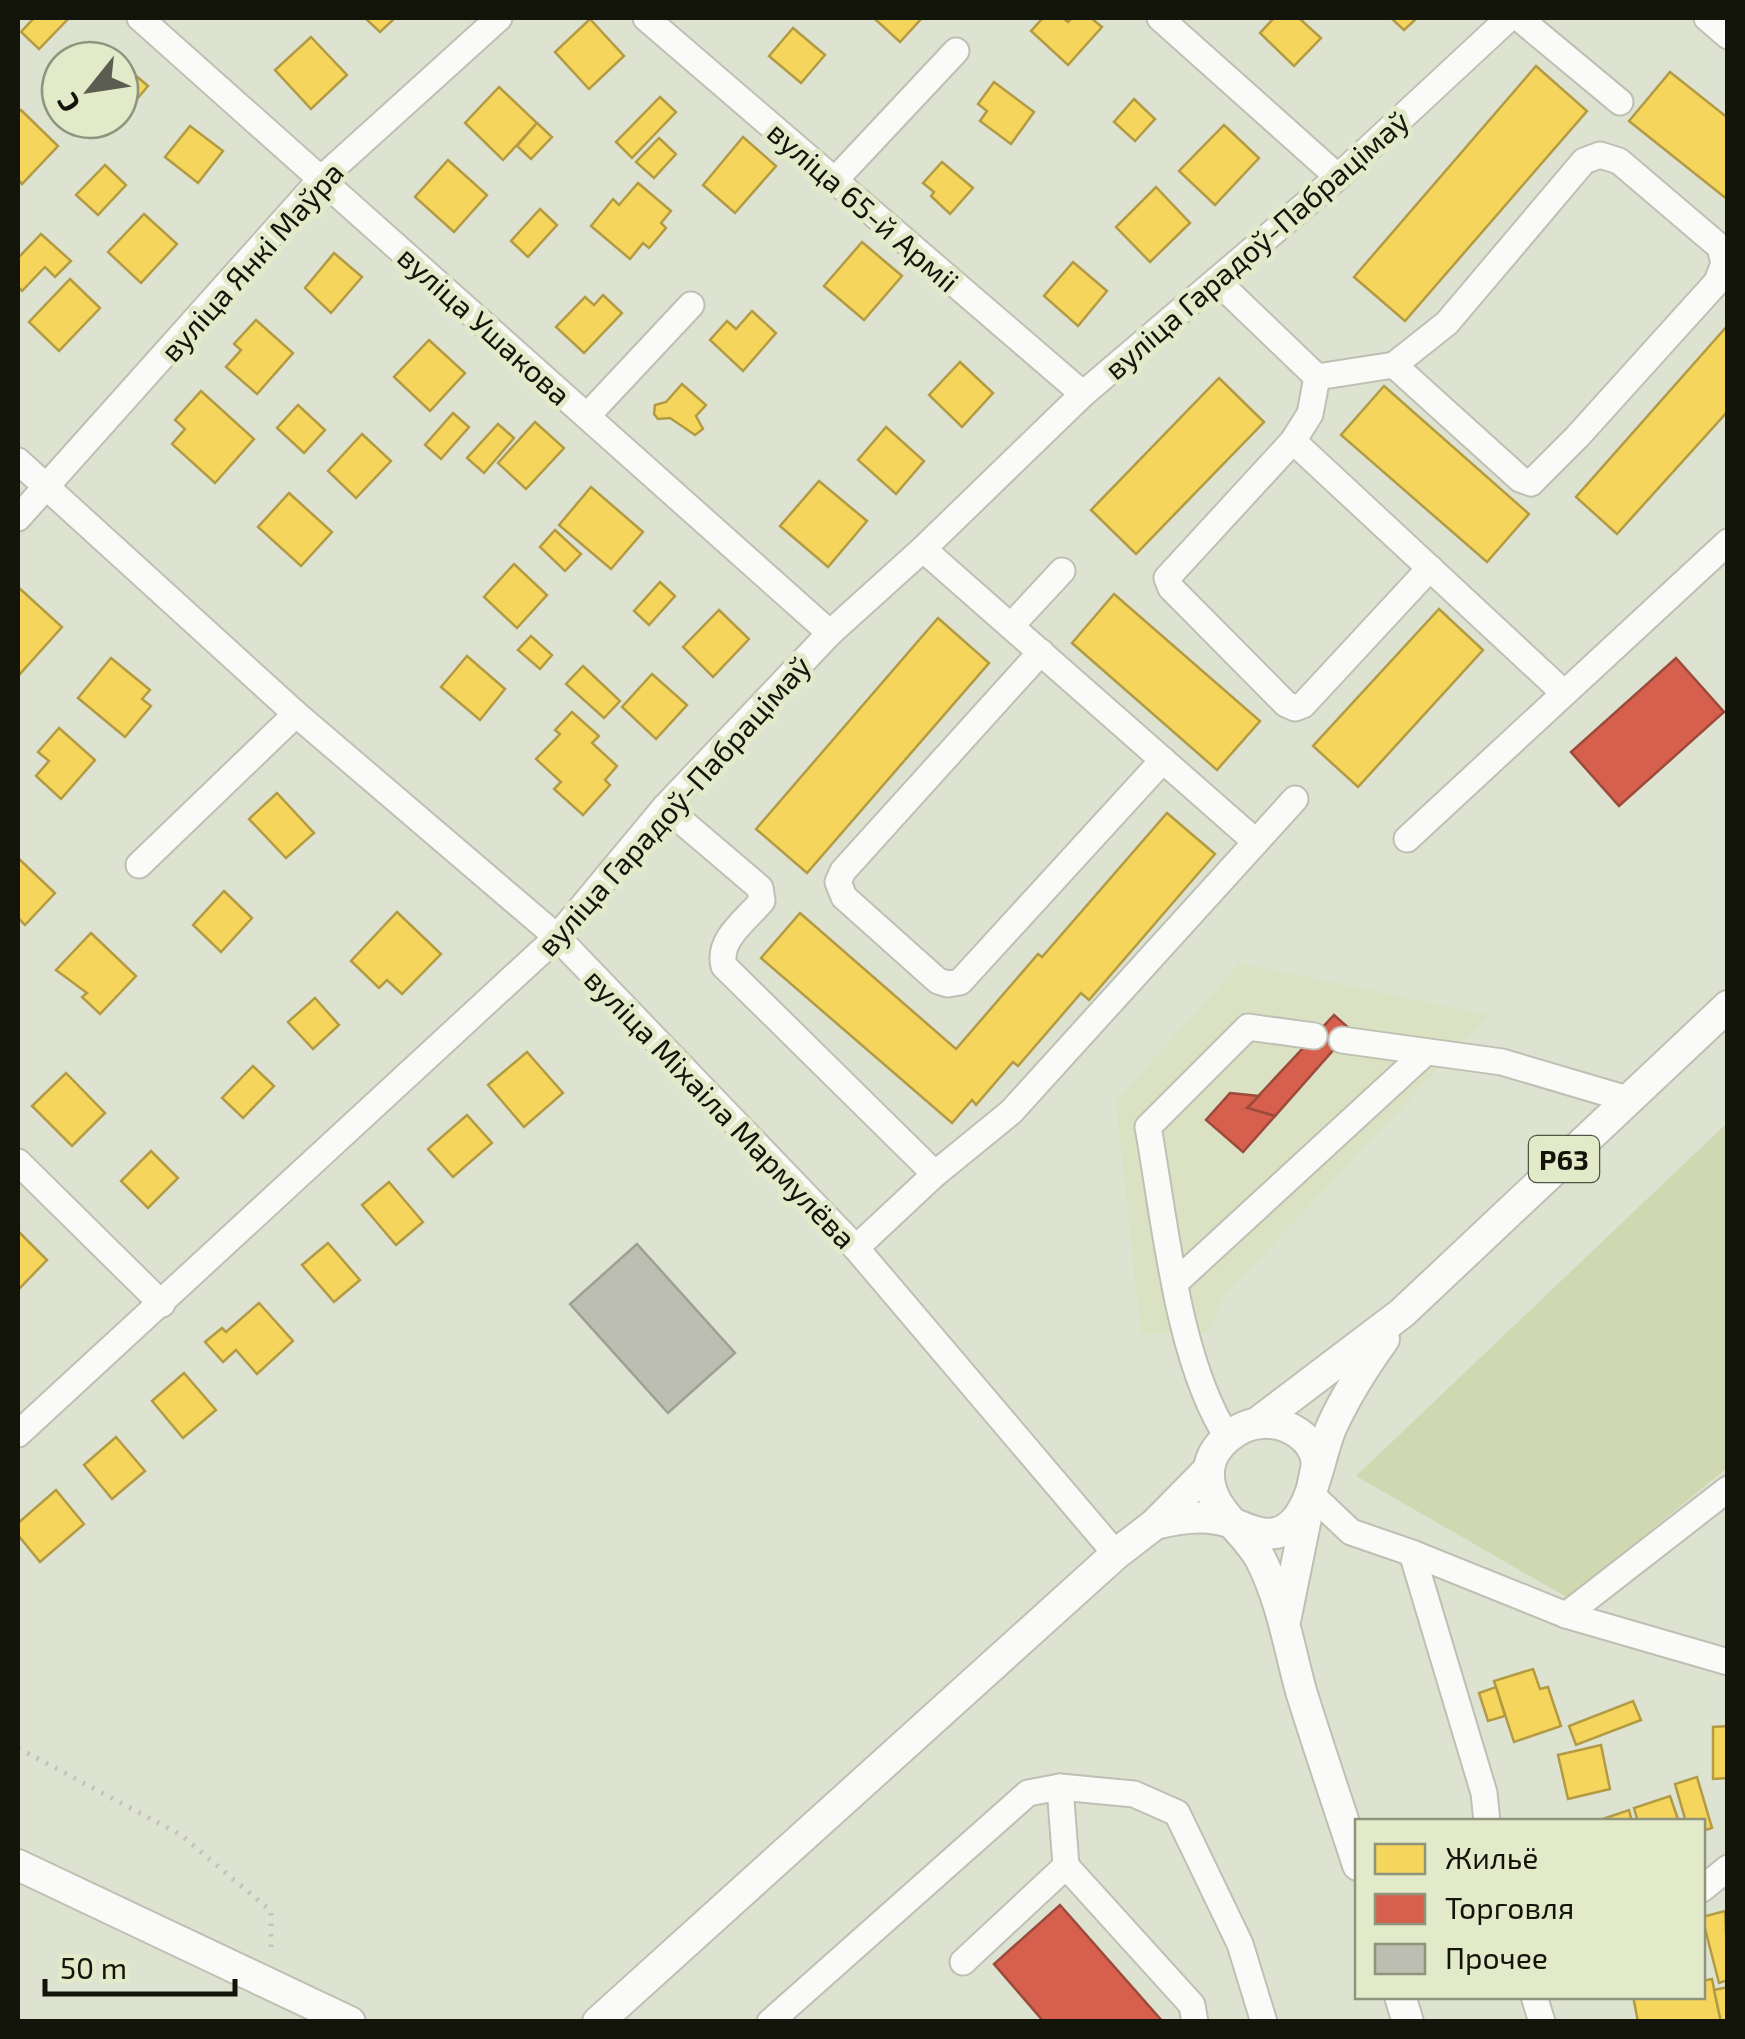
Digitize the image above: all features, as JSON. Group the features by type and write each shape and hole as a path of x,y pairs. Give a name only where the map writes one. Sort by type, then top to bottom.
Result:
{"main road":[{"name":"Р63","path":"1228,1438 1257,1423 1402,1313 1728,1006"},
{"name":"Р63","path":"1234,1523 1261,1533 1286,1530 1298,1519 1330,1429 1360,1372 1402,1313"},
{"name":"Р63","path":"1257,1423 1285,1426 1309,1442 1318,1464 1285,1622"},
{"path":"598,2022 1116,1554 1154,1524 1209,1470 1228,1438"},
{"name":"Р63","path":"1209,1470 1216,1501 1261,1561 1285,1622 1300,1688 1355,1856"},
{"path":"1154,1524 1209,1518 1234,1523"},
{"path":"18,1865 350,2022"}],"street":[{"name":"вуліца Ушакова","path":"140,18 830,633"},
{"name":"вуліца Янкі Маўра","path":"18,518 322,180 499,18"},
{"name":"вуліца 65-й Арміі","path":"646,18 1083,394"},
{"path":"1160,18 1338,177"},
{"name":"вуліца Гарадоў-Пабрацімаў","path":"18,1434 557,937 665,807 830,633 1083,394 1338,177 1509,18"},
{"path":"1519,18 1620,102"},
{"path":"1707,18 1728,36"},
{"path":"835,180 956,52"},
{"path":"1317,377 1394,365 1447,323 1584,161 1600,154 1619,161 1720,247 1724,264 1717,282 1531,483 1520,479 1394,365"},
{"path":"1217,281 1317,377"},
{"path":"587,416 691,304"},
{"path":"1317,377 1310,414 1294,441 1167,578 1171,588 1294,708 1303,706 1430,568"},
{"path":"1294,441 1564,693"},
{"name":"вуліца Міхаіла Мармулёва","path":"18,461 296,714 557,937 856,1248 1116,1554"},
{"path":"1407,839 1728,542"},
{"path":"923,549 1256,842"},
{"path":"1011,626 1062,571"},
{"path":"1040,652 843,871 838,882 844,897 938,981 960,982 1163,760"},
{"path":"139,865 296,714"},
{"path":"856,1248 1011,1112 1295,799"},
{"path":"665,807 760,888 762,901 724,944 724,966 936,1174"},
{"path":"1228,1438 1209,1409 1182,1315 1148,1127 1248,1027 1314,1036"},
{"path":"1342,1040 1502,1062 1627,1099"},
{"path":"1176,1282 1426,1052"},
{"path":"18,1162 162,1304"},
{"path":"1566,1615 1728,1489"},
{"path":"1310,1494 1350,1532 1566,1615 1728,1662"},
{"path":"1412,1553 1484,1793 1487,1819"},
{"path":"1060,1786 1066,1866 1192,2005 1195,2022"},
{"path":"770,2022 1028,1793 1060,1786 1134,1794 1177,1813 1240,1944 1264,2022"},
{"path":"962,1962 1066,1866"},
{"path":"1705,1886 1728,1868"},
{"path":"791,2002 809,2022"}],"path":[{"path":"18,1748 181,1835 271,1912 272,1984"}],"shaded area":[{"path":"1240,963 1489,1015 1223,1297 1209,1332 1141,1335 1116,1101"},
{"path":"1727,1123 1727,1468 1568,1598 1356,1476"}],"building: Жильё":[{"path":"34,18 69,18 48,40 40,40 39,49 21,32"},
{"path":"365,18 395,18 380,32"},
{"path":"878,18 922,18 900,42"},
{"path":"1043,18 1063,18 1068,22 1072,18 1091,18 1102,27 1068,65 1031,31"},
{"path":"1274,18 1299,18 1321,38 1294,66 1260,33"},
{"path":"1391,18 1417,18 1404,30"},
{"path":"590,19 624,56 589,89 555,52"},
{"path":"793,28 825,55 801,83 769,56"},
{"path":"311,37 347,75 311,109 275,70"},
{"path":"1536,66 1587,111 1405,321 1354,277"},
{"path":"1670,72 1728,118 1728,200 1629,121"},
{"path":"140,79 148,86 140,95"},
{"path":"994,82 1034,112 1011,144 980,121 987,111 978,104"},
{"path":"499,87 537,123 503,160 465,123"},
{"path":"660,97 676,112 632,158 616,142"},
{"path":"1134,99 1155,119 1135,141 1114,122"},
{"path":"21,110 40,128 40,140 52,140 58,146 22,184 18,179"},
{"path":"537,123 552,137 531,159 517,146"},
{"path":"1224,125 1259,158 1215,205 1179,171"},
{"path":"190,126 223,151 198,183 165,157"},
{"path":"743,137 776,166 735,213 703,185"},
{"path":"659,138 676,154 654,178 636,162"},
{"path":"448,160 487,195 454,232 415,197"},
{"path":"942,162 973,188 950,214 923,183"},
{"path":"105,165 126,185 98,215 76,195"},
{"path":"638,183 671,211 661,223 666,228 649,248 643,243 630,259 591,226 613,199 619,205"},
{"path":"1156,187 1190,223 1150,262 1116,227"},
{"path":"540,209 557,225 528,257 511,241"},
{"path":"144,214 177,244 141,283 108,252"},
{"path":"41,234 71,261 55,277 45,267 22,291 18,287 18,258"},
{"path":"862,242 902,276 864,320 824,286"},
{"path":"334,253 362,277 331,313 305,288"},
{"path":"1073,262 1107,291 1078,326 1044,296"},
{"path":"70,279 100,308 59,351 29,322"},
{"path":"603,295 622,313 584,353 556,327 585,297 594,305"},
{"path":"752,311 776,333 743,371 710,340 727,321 736,329"},
{"path":"256,320 293,353 257,394 226,367 241,350 234,344"},
{"path":"1728,325 1728,411 1617,534 1576,497"},
{"path":"429,340 465,373 430,411 394,377"},
{"path":"960,362 993,393 962,427 929,395"},
{"path":"1219,378 1264,422 1136,554 1091,510"},
{"path":"682,384 706,405 696,416 703,429 695,435 670,418 658,419 654,414 655,405 666,402"},
{"path":"1384,386 1529,514 1487,562 1341,435"},
{"path":"201,391 254,439 215,483 172,444 185,429 175,420"},
{"path":"298,405 325,430 304,453 277,428"},
{"path":"453,413 469,427 441,459 425,445"},
{"path":"535,422 564,448 526,489 498,463"},
{"path":"498,424 514,438 484,473 467,458"},
{"path":"886,427 924,461 896,494 858,460"},
{"path":"362,434 391,461 356,498 328,471"},
{"path":"819,481 867,521 828,567 780,526"},
{"path":"591,487 643,532 611,569 559,525"},
{"path":"289,493 332,532 301,566 258,527"},
{"path":"555,530 581,554 565,571 540,547"},
{"path":"514,564 547,595 517,628 484,597"},
{"path":"660,582 675,596 649,625 634,611"},
{"path":"18,587 62,627 19,675 18,673"},
{"path":"1114,594 1260,721 1217,770 1072,643"},
{"path":"1439,609 1483,650 1358,787 1313,746"},
{"path":"719,610 749,639 713,677 683,647"},
{"path":"938,618 989,663 807,873 756,829"},
{"path":"531,636 552,655 540,669 518,650"},
{"path":"467,656 505,689 480,720 441,687"},
{"path":"111,658 150,690 142,699 151,706 125,737 78,698"},
{"path":"583,666 620,701 604,718 566,684"},
{"path":"652,674 687,705 656,739 622,707"},
{"path":"572,712 599,736 592,743 617,766 605,780 610,785 583,815 554,789 561,782 536,759 560,734 555,730"},
{"path":"59,728 95,760 61,799 36,776 49,761 38,752"},
{"path":"277,793 314,833 286,858 249,819"},
{"path":"1167,813 1215,854 1089,1000 1081,993 1018,1066 1013,1062 976,1105 972,1100 952,1123 761,958 800,913 956,1049"},
{"path":"18,858 55,893 25,925 18,918"},
{"path":"224,891 252,918 221,952 193,925"},
{"path":"397,912 441,954 402,994 387,980 379,988 351,961"},
{"path":"91,933 136,976 100,1014 82,997 87,993 56,970"},
{"path":"315,998 339,1025 313,1049 288,1022"},
{"path":"527,1052 563,1093 524,1127 488,1085"},
{"path":"253,1066 274,1086 243,1118 222,1098"},
{"path":"66,1073 105,1113 72,1146 32,1106"},
{"path":"467,1115 492,1143 453,1177 428,1149"},
{"path":"151,1151 178,1178 148,1208 121,1181"},
{"path":"389,1182 423,1222 396,1245 362,1205"},
{"path":"18,1231 47,1260 18,1290"},
{"path":"328,1243 360,1280 334,1302 302,1265"},
{"path":"259,1303 293,1341 257,1374 236,1350 223,1362 205,1342 222,1328 226,1332"},
{"path":"184,1373 216,1410 183,1438 152,1401"},
{"path":"116,1437 145,1471 112,1499 84,1465"},
{"path":"56,1490 84,1524 40,1562 18,1535 18,1523"},
{"path":"1533,1669 1540,1689 1548,1687 1561,1726 1514,1742 1494,1681"},
{"path":"1496,1687 1505,1716 1488,1721 1479,1693"},
{"path":"1633,1701 1641,1720 1576,1745 1569,1726"},
{"path":"1728,1726 1728,1778 1713,1779 1713,1727"},
{"path":"1601,1745 1610,1789 1568,1799 1558,1755"},
{"path":"1697,1777 1712,1828 1705,1830 1705,1819 1685,1819 1675,1784"},
{"path":"1670,1796 1678,1819 1637,1819 1634,1808"},
{"path":"1629,1810 1631,1819 1603,1819"},
{"path":"1725,1911 1728,1980 1719,1983 1705,1929 1705,1916"},
{"path":"1712,1979 1721,2022 1638,2022 1634,1999 1705,1999 1705,1980"},
{"path":"1728,1987 1728,2020 1721,2022 1714,1990"}],"building: Торговля":[{"path":"1676,658 1724,712 1619,806 1571,752"},
{"path":"1334,1015 1351,1030 1275,1116 1247,1108"},
{"path":"1230,1093 1259,1096 1247,1108 1275,1116 1243,1152 1206,1120"},
{"path":"1060,1905 1163,2022 1044,2022 994,1964"}],"building: Прочее":[{"path":"637,1244 735,1353 668,1413 570,1304"}]}
